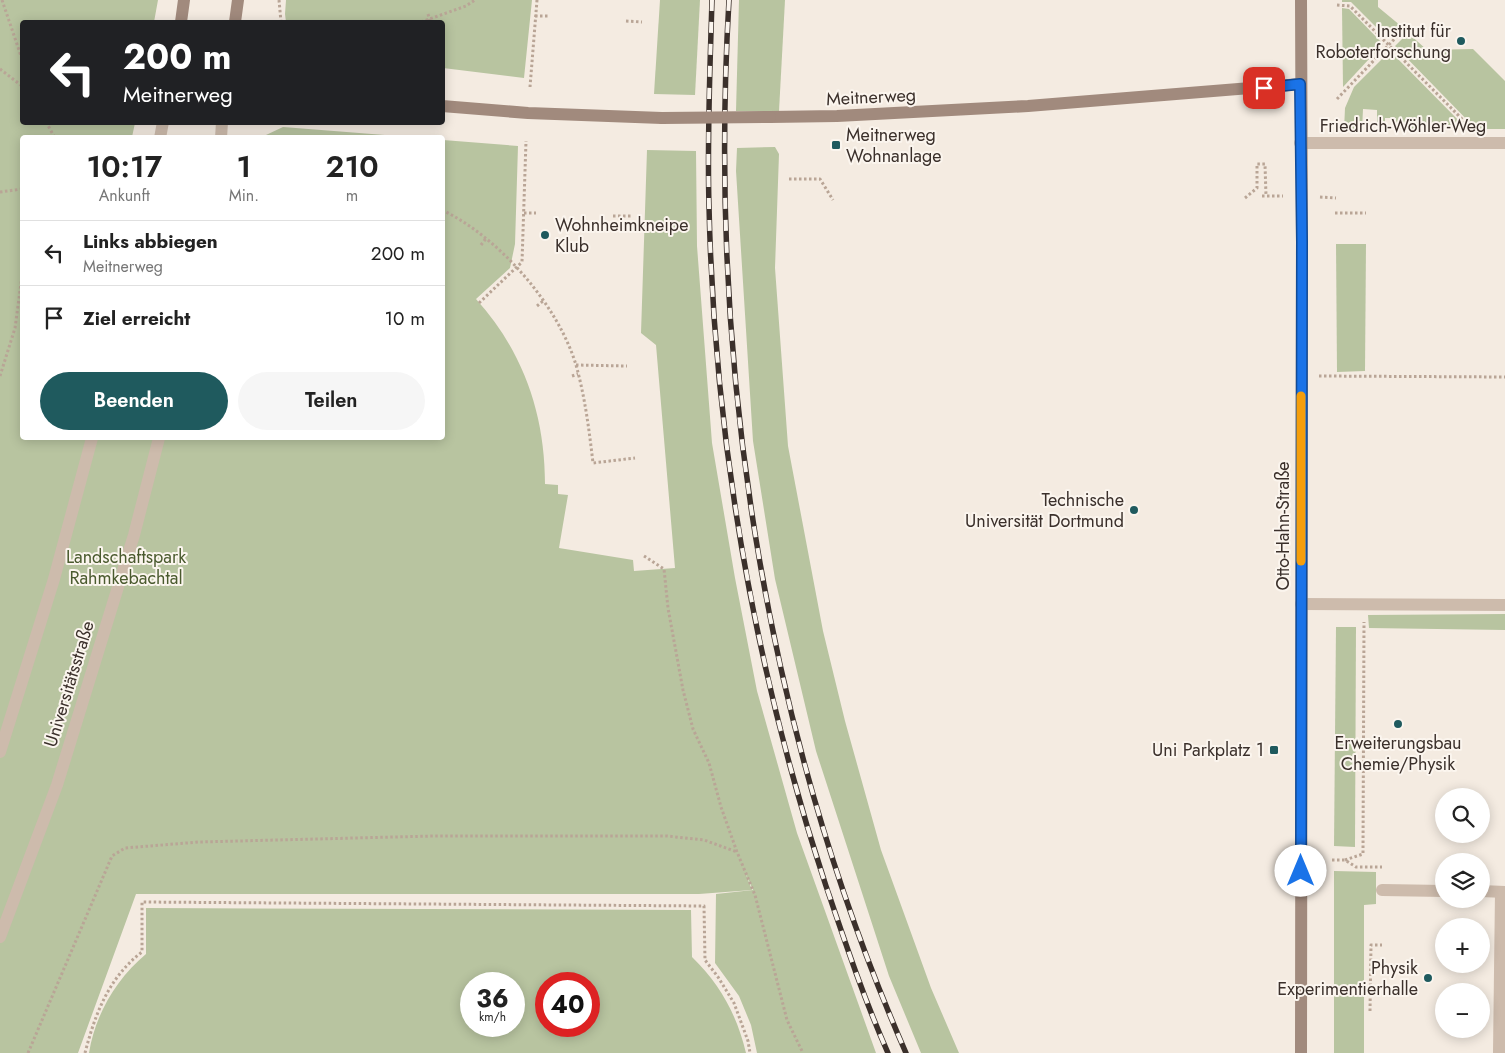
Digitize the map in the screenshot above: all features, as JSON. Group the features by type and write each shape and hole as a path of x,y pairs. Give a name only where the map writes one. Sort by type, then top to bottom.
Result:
{"street":[{"path":"181,20 184,0"},
{"path":"235,20 238,0"},
{"name":"Otto-Hahn-Straße","path":"1301,0 1301,1053"},
{"name":"Meitnerweg","path":"445,106 545,114 662,118 837,116 1028,106 1300,84"},
{"name":"Friedrich-Wöhler-Weg","path":"1300,143 1505,143"},
{"path":"0,752 54,579 91,440"},
{"name":"Universitätsstraße","path":"0,938 57,785 134,535 158,440"},
{"path":"1301,604 1505,605"},
{"path":"1382,890 1435,891"},
{"path":"1490,891 1503,892 1500,1053"}],"path":[{"path":"2,0 20,53"},
{"path":"279,0 281,20"},
{"path":"432,20 466,6 475,0"},
{"path":"530,87 536,0"},
{"path":"1337,6 1350,6 1486,144"},
{"path":"428,14 430,20"},
{"path":"535,16 549,16"},
{"path":"626,21 642,22"},
{"path":"1337,99 1404,29"},
{"path":"0,69 20,84"},
{"path":"479,303 522,262 526,141"},
{"path":"1245,198 1257,188 1257,164 1265,164 1264,196 1283,196"},
{"path":"789,179 820,179 833,200"},
{"path":"0,192 20,189"},
{"path":"1320,198 1336,198"},
{"path":"445,211 486,237 517,267 543,301 561,331 576,365 587,410 590,452 593,463 635,458"},
{"path":"524,213 536,213"},
{"path":"1335,213 1366,213"},
{"path":"613,216 632,216"},
{"path":"480,245 486,237"},
{"path":"0,376 15,328 20,291"},
{"path":"537,306 543,301"},
{"path":"592,365 593,360"},
{"path":"576,365 627,366"},
{"path":"572,376 578,374"},
{"path":"1301,376 1505,377"},
{"path":"644,556 664,569 668,608 692,729 709,763 720,807 756,895 786,1020 804,1053"},
{"path":"1332,860 1345,860 1364,854 1364,604"},
{"path":"28,1053 112,856 125,848 200,842 433,836 667,836 704,840 737,852"},
{"path":"1345,860 1356,867 1382,867"},
{"path":"85,1053 92,1025 101,1003 116,978 142,952 142,902 704,906 705,960 734,1003 748,1040 750,1053"},
{"path":"1370,1011 1371,945 1382,945"}],"green space":[{"name":"Landschaftspark Rahmkebachtal","path":"0,0 158,0 154,20 20,20 20,125 135,125 132,135 20,135 20,440 445,440 445,140 518,146 515,244 510,268 476,299 507,340 528,385 536,408 541,433 545,484 558,485 558,494 568,495 559,548 633,560 634,571 675,568 656,345 641,333 647,150 696,151 697,246 712,443 757,691 797,833 876,1053 757,1053 751,1025 739,996 715,963 716,894 753,890 745,872 752,890 699,894 136,894 78,1053 0,1053"},
{"path":"286,0 532,0 524,78 445,68 445,20 286,20"},
{"path":"660,0 700,0 695,95 654,94"},
{"path":"739,0 785,0 779,111 736,111"},
{"path":"1342,0 1378,0 1378,7 1401,26 1388,39 1351,2 1342,2"},
{"path":"1342,8 1349,9 1383,44 1343,87"},
{"path":"1408,33 1427,50 1473,49 1505,81 1505,129 1476,129 1395,46"},
{"path":"1390,51 1467,129 1396,129 1396,118 1385,118 1385,128 1377,128 1377,110 1363,109 1362,130 1344,130 1345,108 1354,87"},
{"path":"283,127 385,135 266,135"},
{"path":"775,147 779,154 775,268 788,446 823,631 845,721 881,850 931,988 959,1053 921,1053 889,976 816,751 775,579 753,441 736,171 737,148"},
{"path":"1336,244 1366,244 1365,371 1337,372"},
{"path":"1505,614 1505,630 1369,628 1368,615"},
{"path":"1336,627 1356,627 1355,847 1334,846"},
{"path":"1334,871 1376,872 1376,904 1364,905 1364,1053 1334,1053"},
{"path":"146,908 691,910 692,957 711,978 726,1001 738,1026 746,1053 89,1053 96,1025 108,999 116,986 146,954"}],"railway":[{"path":"712,0 708,154 713,292 719,378 742,550 778,720 801,803 826,886 871,1012 888,1053"},
{"path":"729,0 725,134 728,269 738,403 756,537 781,669 815,800 856,928 906,1053"}],"slow traffic":[{"path":"1301,396 1301,561"}],"place":[{"name":"Institut für Roboterforschung","path":"1461,41"},
{"name":"Meitnerweg Wohnanlage","path":"836,145"},
{"name":"Wohnheimkneipe Klub","path":"545,235"},
{"name":"Technische Universität Dortmund","path":"1134,510"},
{"name":"Erweiterungsbau Chemie/Physik","path":"1398,724"},
{"name":"Uni Parkplatz 1","path":"1274,750"},
{"name":"Physik Experimentierhalle","path":"1428,978"}],"route":[{"path":"1264,88 1300,84 1302,242 1301,871"}]}
